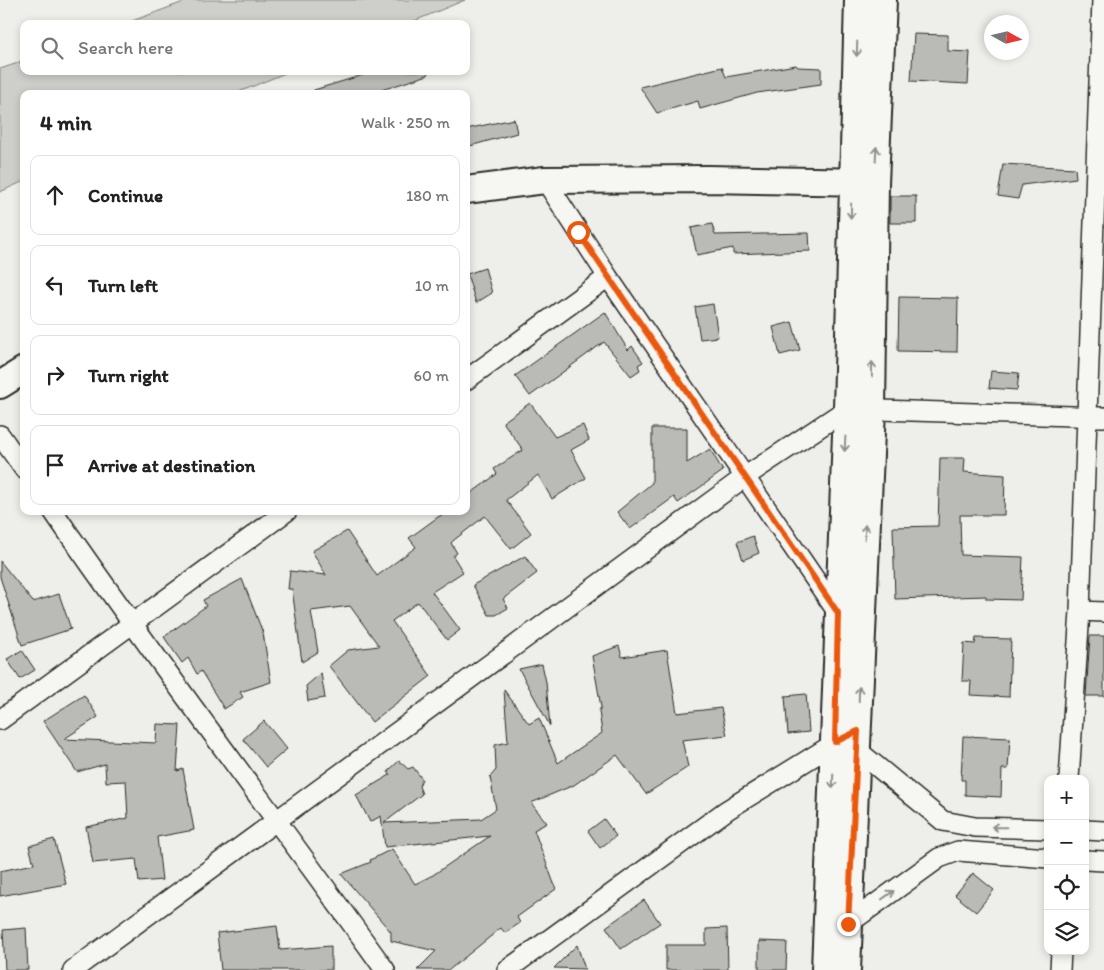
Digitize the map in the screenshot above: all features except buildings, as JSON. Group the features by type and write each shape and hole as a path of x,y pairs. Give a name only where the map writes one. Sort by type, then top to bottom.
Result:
{"street":[{"path":"848,970 850,741 863,182 858,0"},
{"path":"863,182 883,0"},
{"path":"1069,775 1095,416 1102,0"},
{"path":"470,189 545,180 863,182"},
{"path":"545,180 608,277 838,613"},
{"path":"470,377 608,277"},
{"path":"0,384 20,372"},
{"path":"825,970 850,741 838,613 859,409"},
{"path":"73,970 746,476 859,409 1095,416"},
{"path":"0,435 20,464"},
{"path":"55,515 131,625 278,820 385,970"},
{"path":"0,720 282,515"},
{"path":"1080,611 1104,612"},
{"path":"850,741 943,821 975,827 1044,828"},
{"path":"507,970 527,963 727,810 850,741"},
{"path":"1089,830 1104,831"},
{"path":"848,924 939,858 958,851 1044,858"},
{"path":"1089,860 1104,861"},
{"path":"1060,970 1061,955"}],"shaded area":[{"path":"189,0 465,0 417,20 135,20"},
{"path":"20,62 20,75 280,75 244,90 20,90 20,183 0,192 0,69"}],"route":[{"path":"578,232 838,613 835,742 858,731 848,924"}]}
